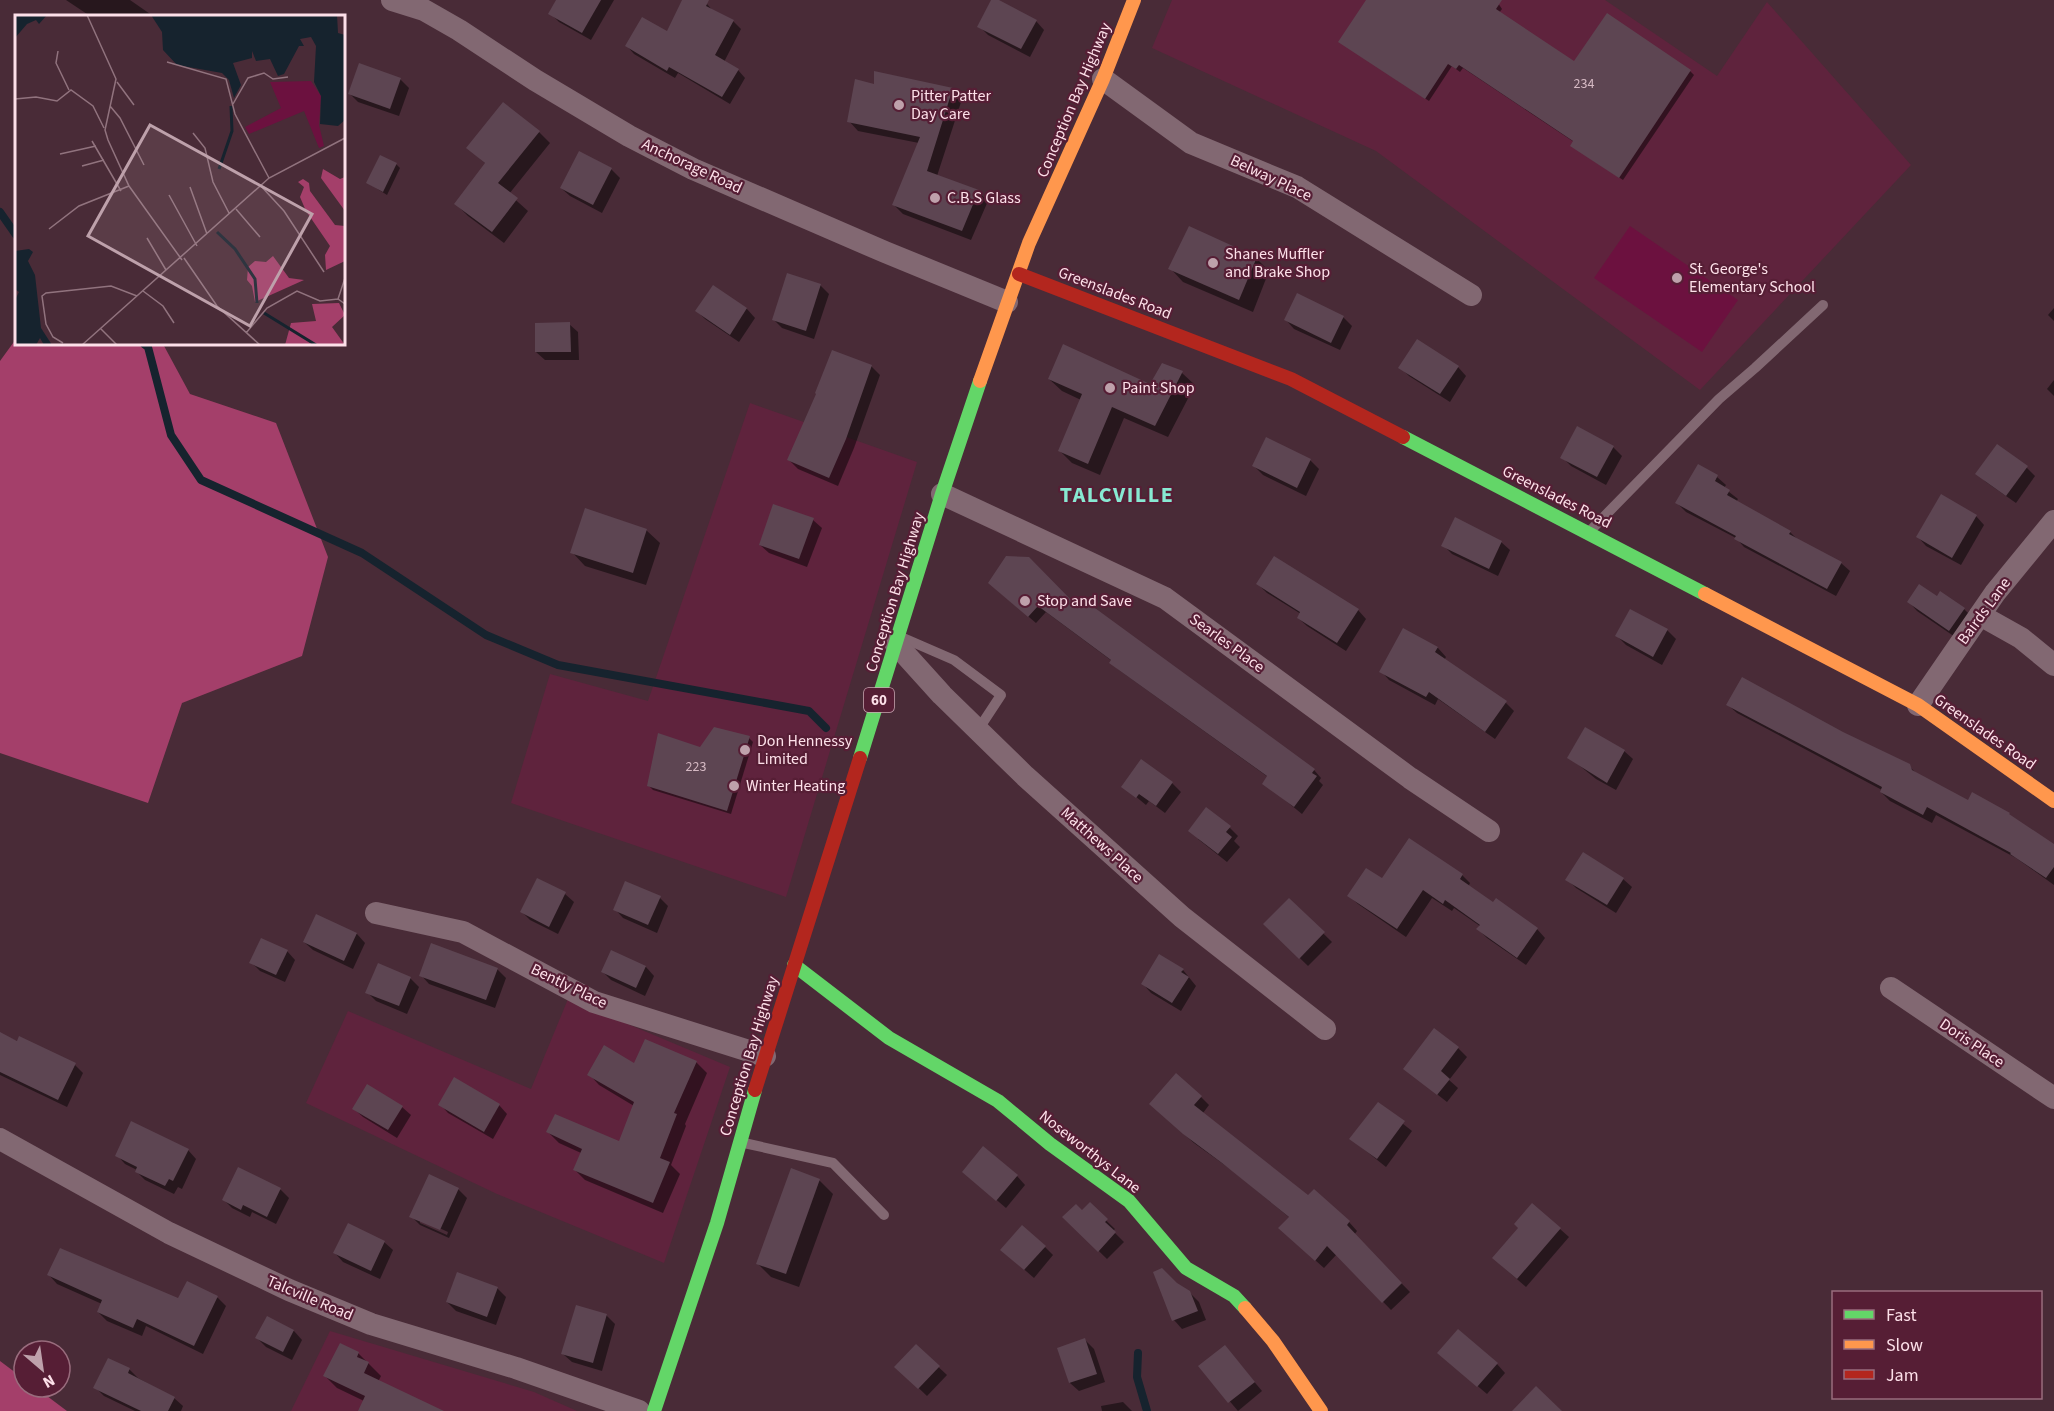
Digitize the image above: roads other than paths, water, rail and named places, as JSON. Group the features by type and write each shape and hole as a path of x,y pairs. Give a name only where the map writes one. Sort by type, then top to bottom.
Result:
{"street":[{"name":"Anchorage Road","path":"392,0 424,10 629,136 693,169 1007,302"},
{"name":"Conception Bay Highway","path":"654,1411 717,1223 765,1056 942,494 1007,302 1029,243 1103,79 1134,0"},
{"name":"Belway Place","path":"1103,79 1191,143 1297,187 1471,295"},
{"name":"Greenslades Road","path":"1018,274 1291,379 1918,705 2054,801"},
{"name":"Searles Place","path":"942,494 1165,598 1410,778 1489,831"},
{"name":"Bairds Lane","path":"1918,705 1995,593 2054,521"},
{"path":"1980,615 2021,638 2054,665"},
{"name":"Matthews Place","path":"896,640 942,695 1025,776 1182,917 1325,1029"},
{"name":"Bently Place","path":"376,913 463,932 594,1002 765,1056"},
{"name":"Noseworthys Lane","path":"794,965 889,1038 998,1101 1050,1144 1129,1201 1186,1268 1234,1296 1274,1341 1321,1411"},
{"name":"Doris Place","path":"1890,988 2054,1098"},
{"name":"Talcville Road","path":"0,1139 169,1233 299,1294 371,1324 516,1368 639,1411"}],"lane":[{"path":"1589,532 1719,399 1823,305"},
{"path":"896,640 954,660 1001,694 978,730"},
{"path":"741,1142 833,1163 884,1215"}],"waterway":[{"path":"0,212 15,234"},
{"path":"145,345 148,347 171,435 201,480 362,553 486,635 558,665 809,711 826,728"},
{"path":"1138,1353 1137,1377 1147,1411"}],"place":[{"name":"Pitter Patter Day Care","path":"899,105"},
{"name":"C.B.S Glass","path":"935,198"},
{"name":"Shanes Muffler and Brake Shop","path":"1213,263"},
{"name":"St. George's Elementary School","path":"1677,278"},
{"name":"Paint Shop","path":"1110,388"},
{"name":"Stop and Save","path":"1025,601"},
{"name":"Don Hennessy Limited","path":"745,750"},
{"name":"Winter Heating","path":"734,786"}],"district":[{"name":"TALCVILLE","path":"1117,495"}]}
